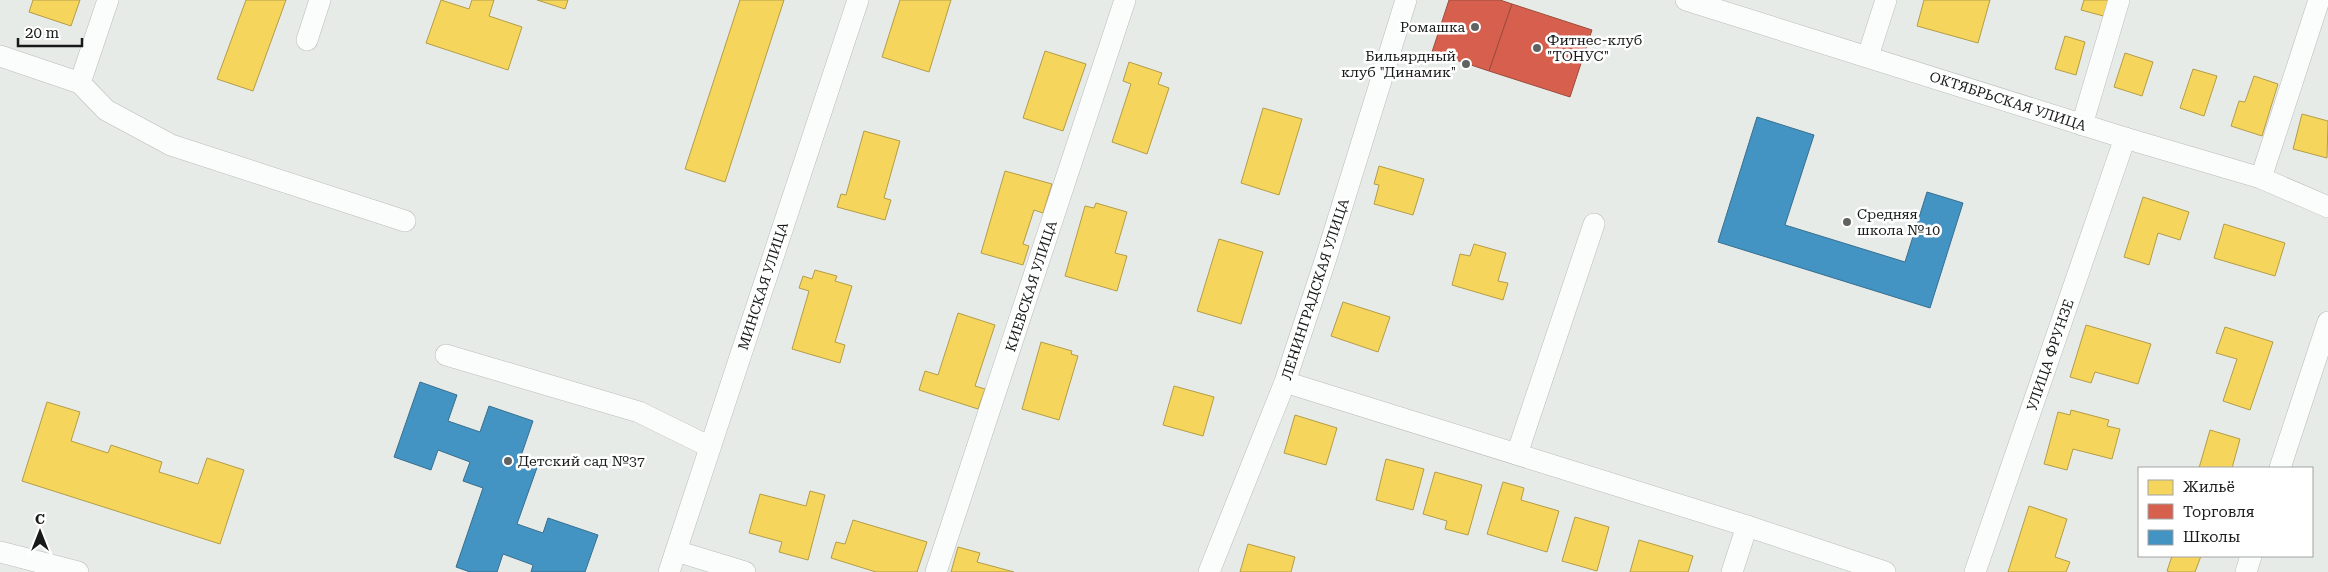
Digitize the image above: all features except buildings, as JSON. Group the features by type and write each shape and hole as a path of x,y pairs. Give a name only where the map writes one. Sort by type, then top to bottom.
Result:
{"street":[{"path":"80,83 108,0"},
{"path":"307,40 320,0"},
{"name":"МИНСКАЯ УЛИЦА","path":"669,572 858,0"},
{"name":"КИЕВСКАЯ УЛИЦА","path":"936,572 1126,0"},
{"name":"ЛЕНИНГРАДСКАЯ УЛИЦА","path":"1210,572 1285,382 1326,258 1406,0"},
{"name":"ОКТЯБРЬСКАЯ УЛИЦА","path":"1686,0 2082,125 2262,178 2328,207"},
{"path":"1868,56 1886,0"},
{"path":"2082,125 2119,0"},
{"path":"2262,178 2319,0"},
{"path":"0,56 80,83 106,110 171,146 405,222"},
{"name":"УЛИЦА ФРУНЗЕ","path":"1975,572 2125,138"},
{"path":"1517,454 1594,224"},
{"path":"2280,467 2328,322"},
{"path":"446,355 639,412 710,447"},
{"path":"1285,382 1747,526 1885,572"},
{"path":"1732,572 1747,526"},
{"path":"676,551 745,572"},
{"path":"0,552 78,572"},
{"path":"2246,572 2251,557"}],"place":[{"name":"Ромашка","path":"1475,27"},
{"name":"Фитнес-клуб \"ТОНУС\"","path":"1537,48"},
{"name":"Бильярдный клуб \"Динамик\"","path":"1466,64"},
{"name":"Средняя школа №10","path":"1847,222"},
{"name":"Детский сад №37","path":"508,461"}]}
